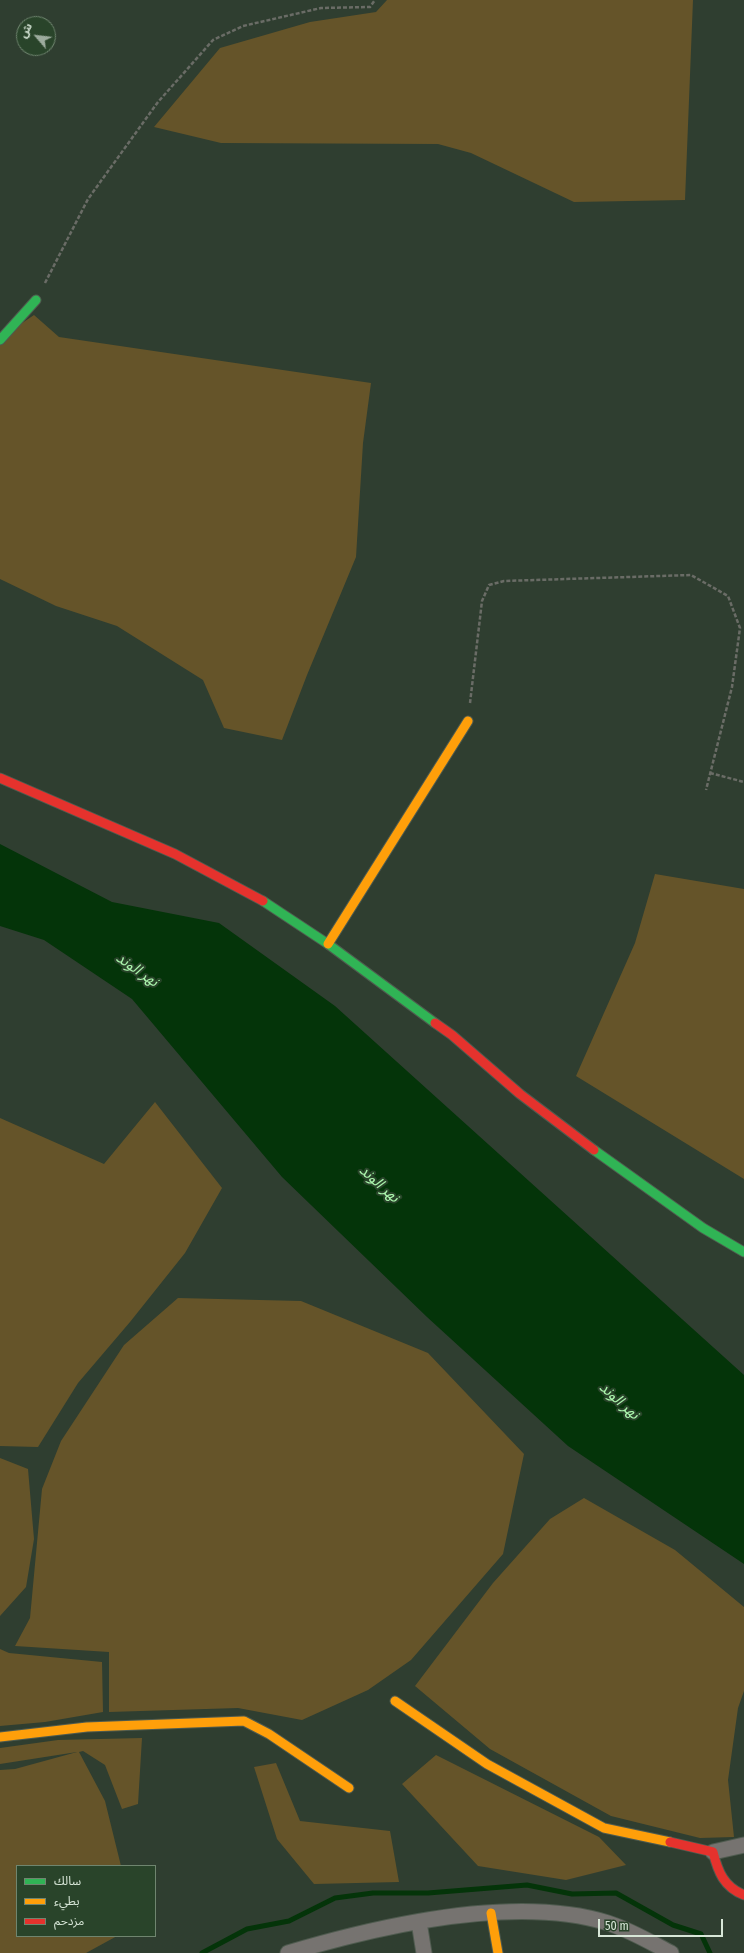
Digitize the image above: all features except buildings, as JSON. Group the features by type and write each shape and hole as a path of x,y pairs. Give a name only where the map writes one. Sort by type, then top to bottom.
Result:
{"street":[{"path":"0,340 36,300"},
{"path":"328,944 468,722"},
{"path":"0,778 175,854 250,893 328,944 452,1035 520,1094 597,1154 703,1228 744,1252"},
{"path":"395,1701 487,1764 604,1828 713,1852 744,1845"},
{"path":"0,1737 87,1727 244,1721 269,1734 348,1788"},
{"path":"713,1852 719,1873 726,1885 744,1895"},
{"path":"288,1953 348,1935 419,1922 491,1913 542,1912 573,1916 606,1923 627,1930 671,1953"},
{"path":"491,1913 498,1953"},
{"path":"419,1922 424,1953"}],"path":[{"path":"36,300 88,199 158,102 213,40 243,26 321,8 370,7 375,0"},
{"path":"468,722 482,600 489,585 504,581 691,575 728,596 740,628 732,687 706,790"},
{"path":"710,773 744,782"}],"shaded area":[{"path":"387,0 693,0 685,200 574,202 471,153 438,144 221,143 154,127 220,48 310,22 376,12"},
{"path":"34,315 59,337 371,383 363,443 356,557 282,740 224,728 203,680 117,626 56,606 0,579 0,338"},
{"path":"655,874 744,889 744,1179 576,1076 635,943"},
{"path":"155,1102 222,1188 185,1253 130,1322 78,1383 38,1447 0,1446 0,1118 104,1164"},
{"path":"178,1298 301,1301 428,1353 524,1454 503,1554 411,1660 368,1690 302,1720 238,1708 109,1712 109,1652 15,1646 30,1618 42,1489 61,1441 124,1345"},
{"path":"0,1458 28,1469 34,1539 26,1587 0,1616"},
{"path":"584,1498 675,1550 744,1607 744,1691 738,1708 728,1780 734,1837 700,1838 611,1816 490,1749 415,1686 493,1583 550,1519"},
{"path":"0,1649 9,1653 102,1662 103,1712 45,1722 0,1726"},
{"path":"142,1738 138,1804 122,1809 105,1765 83,1751 79,1752 105,1801 121,1865 16,1865 16,1937 115,1937 86,1953 0,1953 0,1770 15,1769 77,1752 0,1764 0,1748 58,1740"},
{"path":"436,1755 599,1837 626,1865 566,1880 478,1866 402,1784"},
{"path":"276,1763 300,1821 390,1831 399,1882 314,1884 277,1839 254,1767"}],"water":[{"name":"نهر الوند","path":"0,844 112,902 219,923 335,1006 744,1375 744,1564 568,1446 427,1317 282,1177 132,999 44,940 0,926"}],"waterway":[{"path":"202,1953 247,1929 289,1921 335,1898 373,1893 428,1893 527,1885 572,1894 616,1893 673,1925 701,1934 710,1953"}],"traffic: fast":[{"path":"0,340 36,300"},
{"path":"263,901 328,944 435,1023"},
{"path":"594,1150 703,1228 744,1252"}],"traffic: slow":[{"path":"328,944 468,721"},
{"path":"395,1701 487,1764 604,1828 670,1842"},
{"path":"0,1737 87,1727 244,1721 269,1734 349,1788"},
{"path":"491,1913 498,1953"}],"traffic: jam":[{"path":"0,778 175,854 263,901"},
{"path":"435,1023 452,1035 520,1094 594,1150"},
{"path":"670,1842 713,1852 717,1866 723,1878 731,1888 744,1895"}]}
